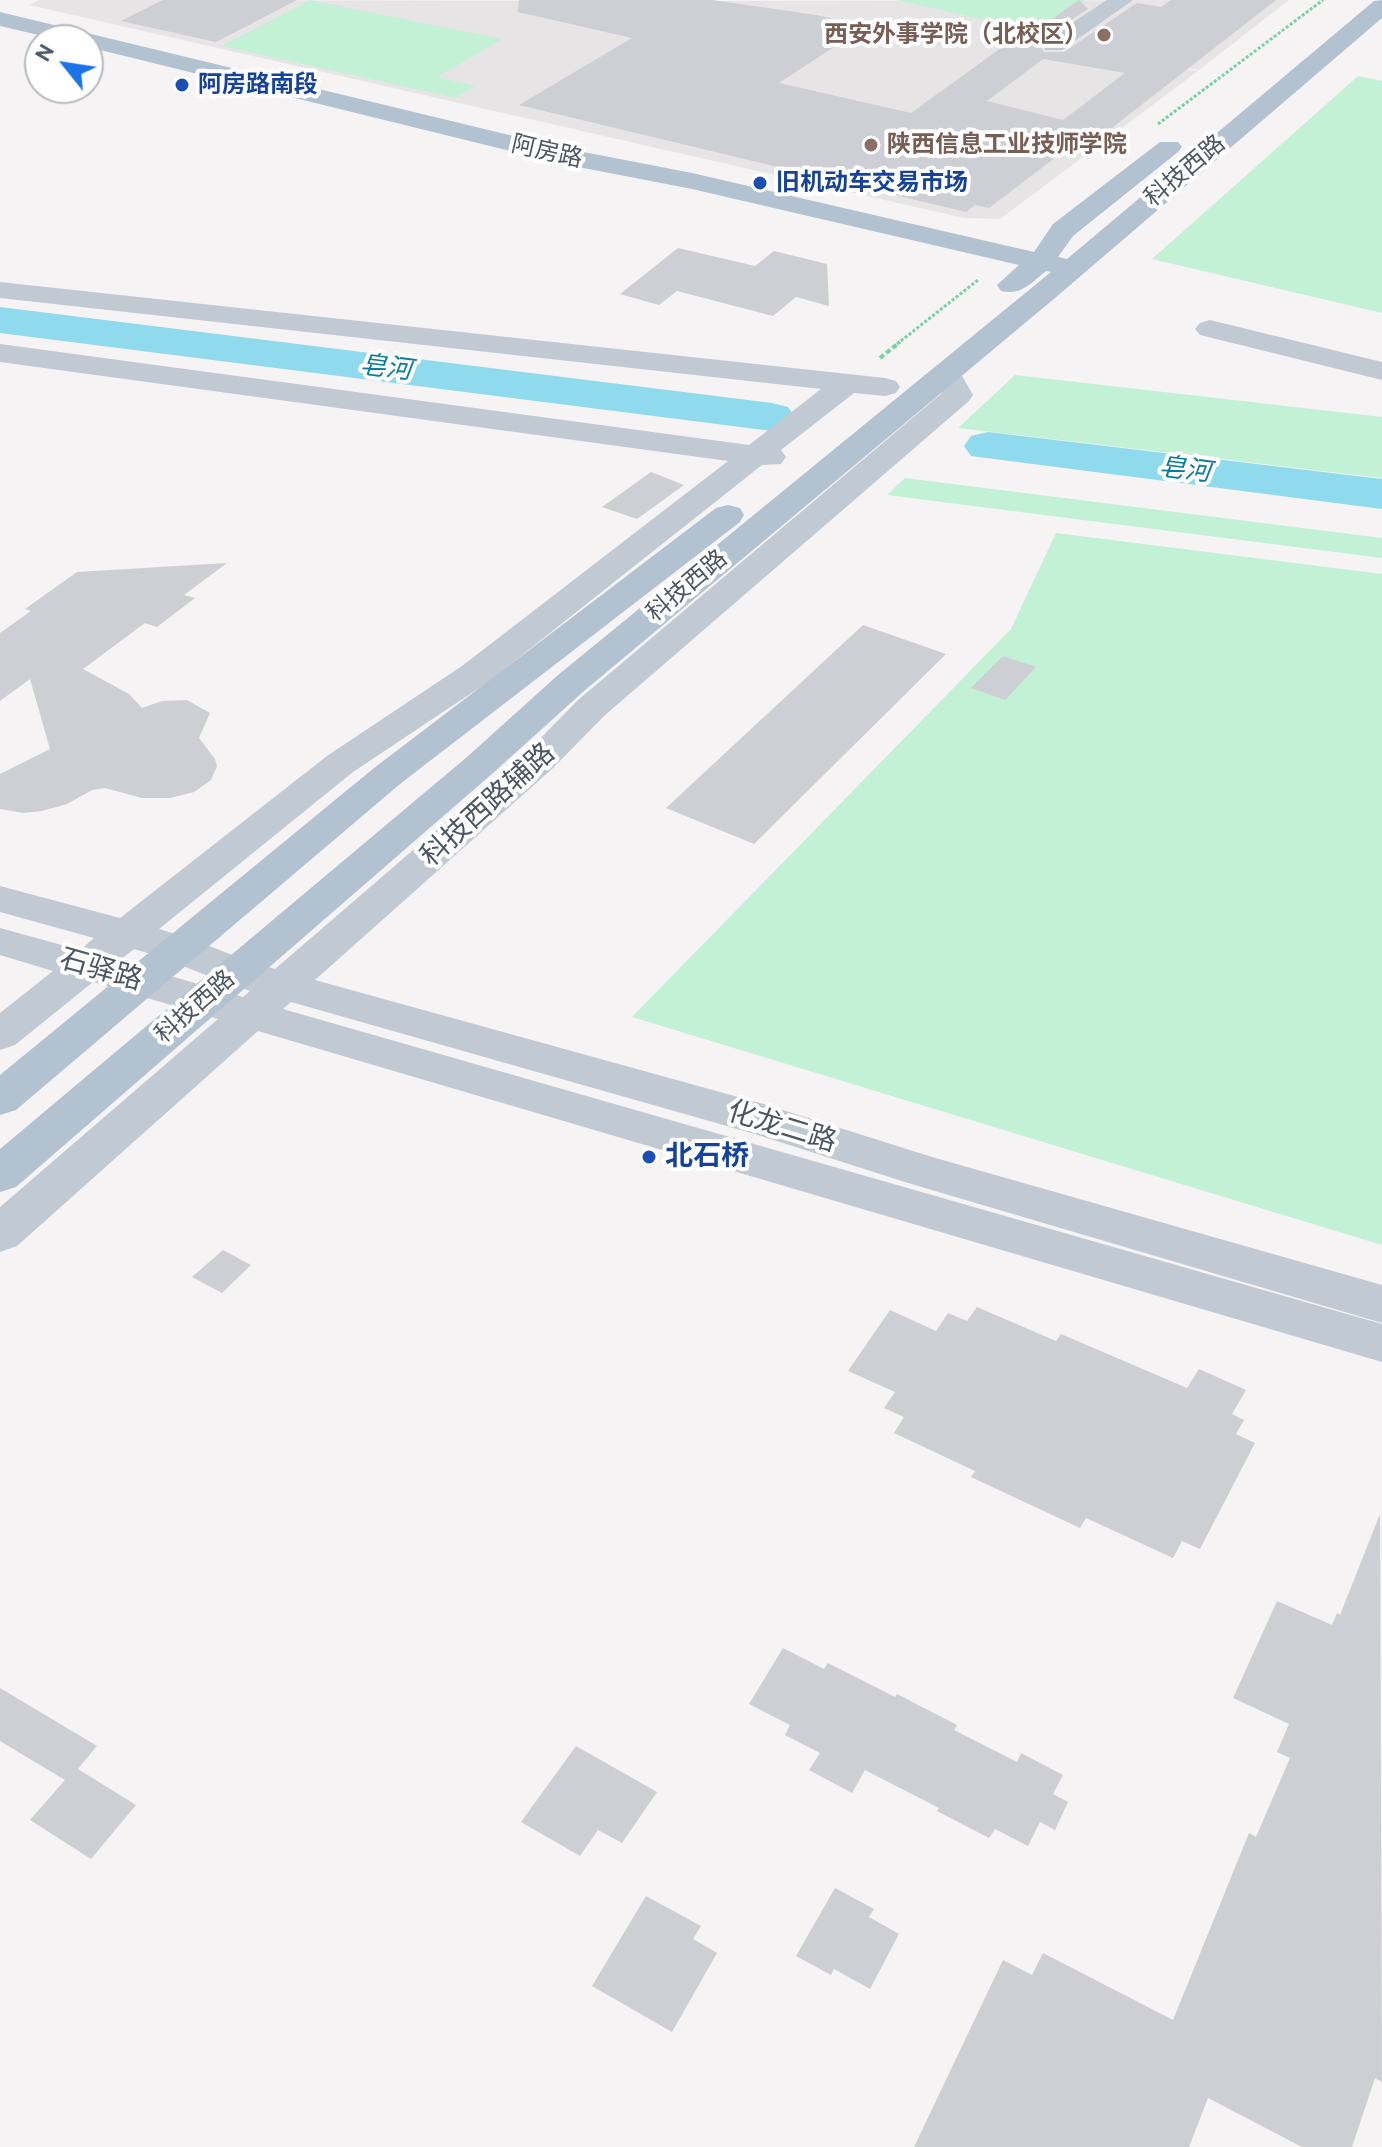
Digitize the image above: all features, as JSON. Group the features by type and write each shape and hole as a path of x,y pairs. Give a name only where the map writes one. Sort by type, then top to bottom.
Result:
{"main road":[{"path":"1274,65 1357,0"},
{"name":"科技西路","path":"0,1175 227,996 571,683 1382,6"},
{"name":"阿房路","path":"0,19 563,156 706,184 1056,279"},
{"path":"0,42 24,47"},
{"name":"阿房路","path":"104,66 542,165 816,236"},
{"name":"科技西路","path":"1056,279 1063,230 1191,130"},
{"name":"科技西路","path":"987,288 1056,279"},
{"name":"科技西路","path":"0,1099 387,776 564,643 796,461 896,378"}],"street":[{"path":"1054,45 1122,0"},
{"path":"0,290 848,383 896,378"},
{"path":"1210,329 1382,371"},
{"path":"0,353 169,373 796,461"},
{"name":"科技西路辅路","path":"281,985 528,770 591,708 958,395 946,373"},
{"path":"0,1035 340,764 475,674 848,383"},
{"name":"石驿路","path":"0,899 182,949"},
{"name":"石驿路","path":"0,941 143,982 227,996"},
{"name":"化龙二路","path":"182,949 227,996 1382,1343"},
{"name":"化龙二路","path":"227,996 281,985 767,1121 924,1171 1382,1304"},
{"path":"0,1234 227,996"}],"shaded area":[{"name":"陕西信息工业技师学院","path":"39,0 1289,0 1199,70 753,4 1198,71 1000,219 964,218 29,5"}],"green space":[{"path":"310,0 502,39 437,77 475,86 456,98 222,46"},
{"path":"896,0 1085,0 1051,24 1008,25"},
{"path":"1358,76 1382,81 1382,313 1152,259"},
{"path":"1015,375 1382,417 1382,478 958,428"},
{"path":"905,478 1382,538 1382,558 887,495"},
{"path":"1056,533 1382,574 1382,1245 632,1017 1011,629"}],"building":[{"path":"163,0 297,0 216,42 121,21"},
{"path":"519,0 712,0 816,15 866,26 779,83 911,113 1008,43 1017,44 1079,0 1088,9 1044,38 1039,45 1044,52 1064,52 1137,3 1161,7 1171,0 1276,0 1104,134 1090,131 989,208 975,205 966,212 519,105 632,38 518,12","holes":["1043,59 1125,73 1063,120 987,101"]},
{"path":"678,248 755,266 774,251 827,264 829,306 796,297 773,316 677,291 659,305 620,294"},
{"path":"651,472 684,485 637,519 602,507"},
{"path":"227,563 184,595 195,598 157,627 145,623 83,669 129,694 142,708 162,701 187,700 210,713 199,738 217,766 211,780 194,792 170,798 142,798 105,788 92,790 67,804 42,811 23,813 0,809 0,774 50,749 30,679 0,701 0,633 31,611 25,609 77,572"},
{"path":"863,625 946,654 754,844 666,808"},
{"path":"1003,656 1036,667 1005,700 971,688"},
{"path":"223,1250 251,1265 222,1293 192,1277"},
{"path":"977,1307 1056,1341 1061,1334 1187,1388 1199,1369 1246,1390 1232,1414 1244,1420 1236,1434 1255,1443 1200,1549 1182,1541 1173,1558 1086,1518 1080,1528 971,1477 975,1471 894,1433 904,1417 884,1408 895,1392 848,1371 890,1310 936,1331 948,1313 967,1321"},
{"path":"1380,1514 1382,2082 1375,2078 1352,2147 1302,2147 1208,2098 1189,2147 914,2147 1003,1960 1032,1975 1043,1953 1173,2020 1249,1833 1256,1837 1290,1758 1277,1752 1289,1724 1233,1698 1277,1601 1332,1625 1337,1613 1340,1615"},
{"path":"783,1648 824,1669 828,1663 895,1697 897,1694 957,1725 954,1730 1017,1762 1021,1753 1063,1775 1053,1794 1068,1802 1055,1830 1040,1822 1028,1846 995,1829 989,1838 865,1770 852,1793 809,1770 820,1753 785,1735 790,1725 749,1704"},
{"path":"0,1688 97,1746 78,1769 136,1805 91,1859 30,1820 65,1780 0,1741"},
{"path":"576,1746 657,1792 622,1843 598,1830 580,1856 521,1822"},
{"path":"835,1888 874,1909 869,1917 899,1934 870,1989 834,1969 831,1975 796,1956"},
{"path":"646,1896 701,1926 693,1939 717,1953 672,2032 592,1986"}],"waterway":[{"name":"皂河","path":"0,320 772,417"},
{"name":"皂河","path":"988,446 1382,494"}],"place":[{"name":"西安外事学院（北校区）","path":"1104,35"},
{"name":"阿房路南段","path":"182,85"},
{"name":"陕西信息工业技师学院","path":"871,145"},
{"name":"旧机动车交易市场","path":"760,183"},
{"name":"北石桥","path":"649,1157"}]}
